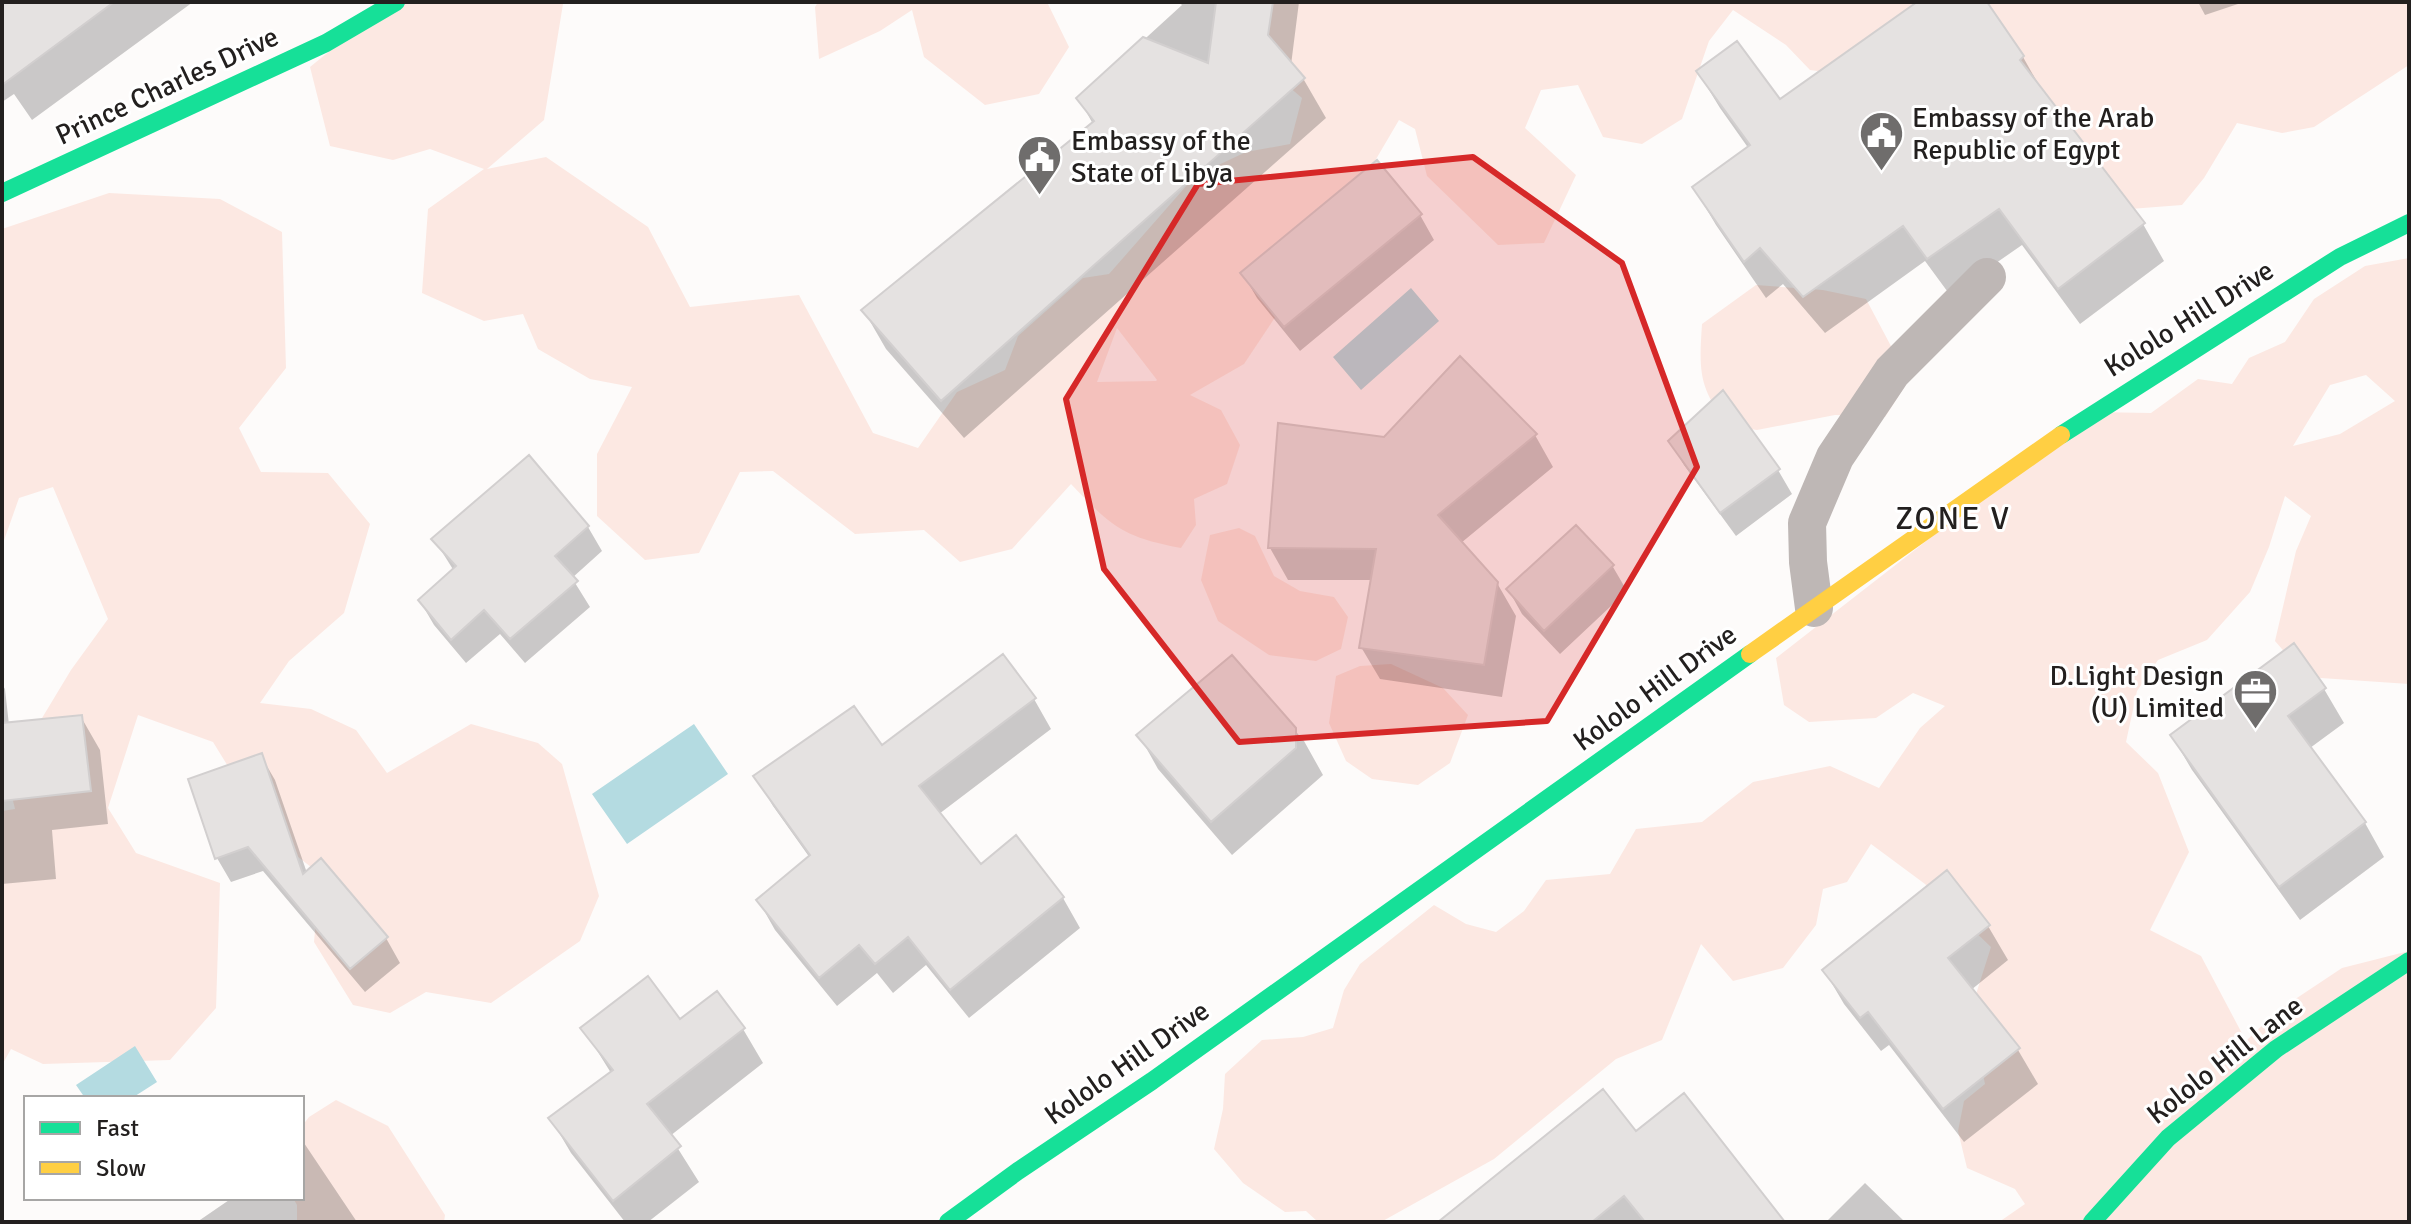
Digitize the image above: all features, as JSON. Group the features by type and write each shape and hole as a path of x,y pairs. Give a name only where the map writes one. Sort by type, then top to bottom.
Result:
{"street":[{"name":"Prince Charles Drive","path":"2,193 326,43 396,2"},
{"name":"Kololo Hill Drive","path":"948,1222 1170,1069 1814,608 2090,415 2340,257 2409,223"},
{"name":"Kololo Hill Lane","path":"2092,1222 2168,1138 2264,1059 2409,961"}],"lane":[{"path":"1814,608 1807,523 1835,457 1892,372 1987,277"}],"highlighted area":[{"path":"1473,157 1622,263 1697,467 1547,721 1239,742 1104,569 1066,399 1198,184"}],"shaded area":[{"path":"390,2 560,2 563,4 544,120 487,169 546,157 648,227 690,307 799,295 873,433 918,448 957,392 1005,370 1018,336 1083,278 1109,274 1195,176 1246,152 1290,144 1302,98 1274,74 1255,2 2409,2 2409,65 2314,127 2282,133 2237,123 2204,178 2182,205 2130,209 2094,168 2074,130 2034,130 1875,79 1810,70 1786,45 1733,10 1709,41 1682,119 1642,144 1603,137 1578,85 1541,90 1525,128 1576,175 1544,243 1498,245 1427,176 1415,129 1399,120 1342,217 1244,364 1190,395 1221,410 1240,445 1227,484 1194,499 1196,525 1181,548 1145,539 1119,528 1071,484 1012,549 960,562 924,530 855,534 773,471 740,472 699,553 645,560 597,516 597,454 632,387 590,379 538,349 523,314 484,321 422,293 428,209 484,169 430,149 393,160 330,146 310,67","holes":["1117,328 1157,380 1097,382"]},
{"path":"818,2 1047,2 1069,47 1039,94 985,105 924,57 912,10 880,31 819,59 815,7"},
{"path":"109,193 220,199 282,232 286,368 239,428 261,472 328,473 370,524 344,613 289,661 260,703 311,709 356,730 387,773 471,724 538,743 562,764 599,896 580,941 491,1003 426,992 390,1013 353,1005 314,942 320,874 271,836 213,742 138,715 108,808 136,853 220,883 216,1008 170,1060 43,1064 11,1049 2,1065 2,811 15,809 7,776 71,670 108,619 53,487 19,498 2,546 2,229"},
{"path":"2409,258 2409,684 2306,677 2275,641 2296,551 2311,516 2285,496 2269,547 2250,592 2207,640 2158,660 2137,691 2126,742 2158,773 2189,852 2150,930 2201,956 2246,1041 2276,1012 2342,968 2409,951 2409,1222 1999,1222 2025,1204 2015,1189 1967,1168 1958,1131 1964,1101 1985,1084 1970,1013 1991,947 1925,884 1871,844 1847,882 1823,889 1816,925 1783,968 1733,981 1701,944 1662,1040 1616,1059 1494,1159 1381,1222 1318,1222 1306,1211 1285,1212 1243,1183 1214,1149 1223,1109 1225,1074 1262,1040 1303,1037 1333,1028 1344,990 1360,964 1434,905 1466,924 1496,932 1524,911 1546,880 1610,874 1636,829 1702,822 1753,782 1830,766 1879,788 1920,728 1945,706 1913,693 1876,718 1809,722 1784,705 1776,658 2092,412 2151,413 2198,379 2232,384 2249,358 2285,342 2314,299 2365,266","holes":["2366,375 2395,401 2340,434 2293,446 2330,385"]},
{"path":"1756,285 1823,290 1866,299 1909,380 1885,417 1835,415 1757,430 1730,426 1706,390 1701,367 1702,324"},
{"path":"1239,528 1255,536 1274,576 1300,591 1334,597 1348,617 1341,649 1316,661 1269,655 1218,621 1201,580 1210,535"},
{"path":"1391,664 1443,688 1468,715 1450,763 1418,785 1372,779 1346,761 1329,723 1336,676 1360,666"},
{"path":"336,1100 388,1126 445,1215 444,1222 297,1222 294,1200 304,1200 304,1123"}],"water":[{"path":"1411,288 1439,321 1361,390 1333,357"},
{"path":"694,724 728,774 627,844 592,794"},
{"path":"135,1046 157,1082 135,1096 84,1096 76,1085"}],"building":[{"path":"2,2 114,2 2,85"},
{"path":"1216,2 1273,2 1268,35 1305,78 941,401 861,310 1094,121 1076,98 1143,37 1208,63"},
{"path":"1917,2 1987,2 2024,56 2020,60 2145,223 2058,289 1999,209 1927,259 1903,226 1803,297 1760,248 1744,262 1692,187 1750,145 1696,71 1737,41 1780,99"},
{"path":"1377,160 1422,214 1284,327 1240,273"},
{"path":"1460,356 1537,434 1438,515 1498,582 1484,665 1359,648 1376,549 1268,548 1278,423 1384,437"},
{"path":"1723,390 1780,469 1720,513 1668,441"},
{"path":"529,455 589,526 555,556 578,581 510,639 484,610 451,640 418,600 456,566 431,539"},
{"path":"1576,525 1614,565 1544,631 1506,589"},
{"path":"2294,643 2326,688 2288,716 2366,822 2279,887 2170,735"},
{"path":"1003,654 1036,698 919,786 981,864 1016,835 1064,897 950,990 908,937 875,964 859,945 819,978 756,900 810,855 753,776 854,706 882,745"},
{"path":"1232,655 1296,728 1296,748 1211,822 1136,735"},
{"path":"82,715 91,791 2,801 2,723"},
{"path":"262,753 303,874 321,858 388,937 350,969 248,847 215,859 188,779"},
{"path":"1947,870 1990,925 1948,958 2020,1048 1943,1109 1868,1012 1860,1018 1822,970"},
{"path":"648,976 680,1019 717,991 745,1028 647,1104 681,1146 613,1201 548,1118 613,1070 580,1028"},
{"path":"1603,1089 1636,1131 1684,1093 1785,1222 1645,1222 1624,1196 1592,1222 1438,1222"}],"traffic: fast":[{"path":"2,193 326,43 396,2"},
{"path":"2061,435 2340,257 2409,223"},
{"path":"948,1222 1152,1081 1750,654"},
{"path":"2092,1222 2168,1138 2276,1049 2409,961"}],"traffic: slow":[{"path":"1750,654 2061,435"}],"place":[{"name":"Embassy of the Arab Republic of Egypt","path":"1881,173"},
{"name":"Embassy of the State of Libya","path":"1040,196"},
{"name":"D.Light Design (U) Limited","path":"2255,731"}],"district":[{"name":"ZONE V","path":"1953,518"}]}
